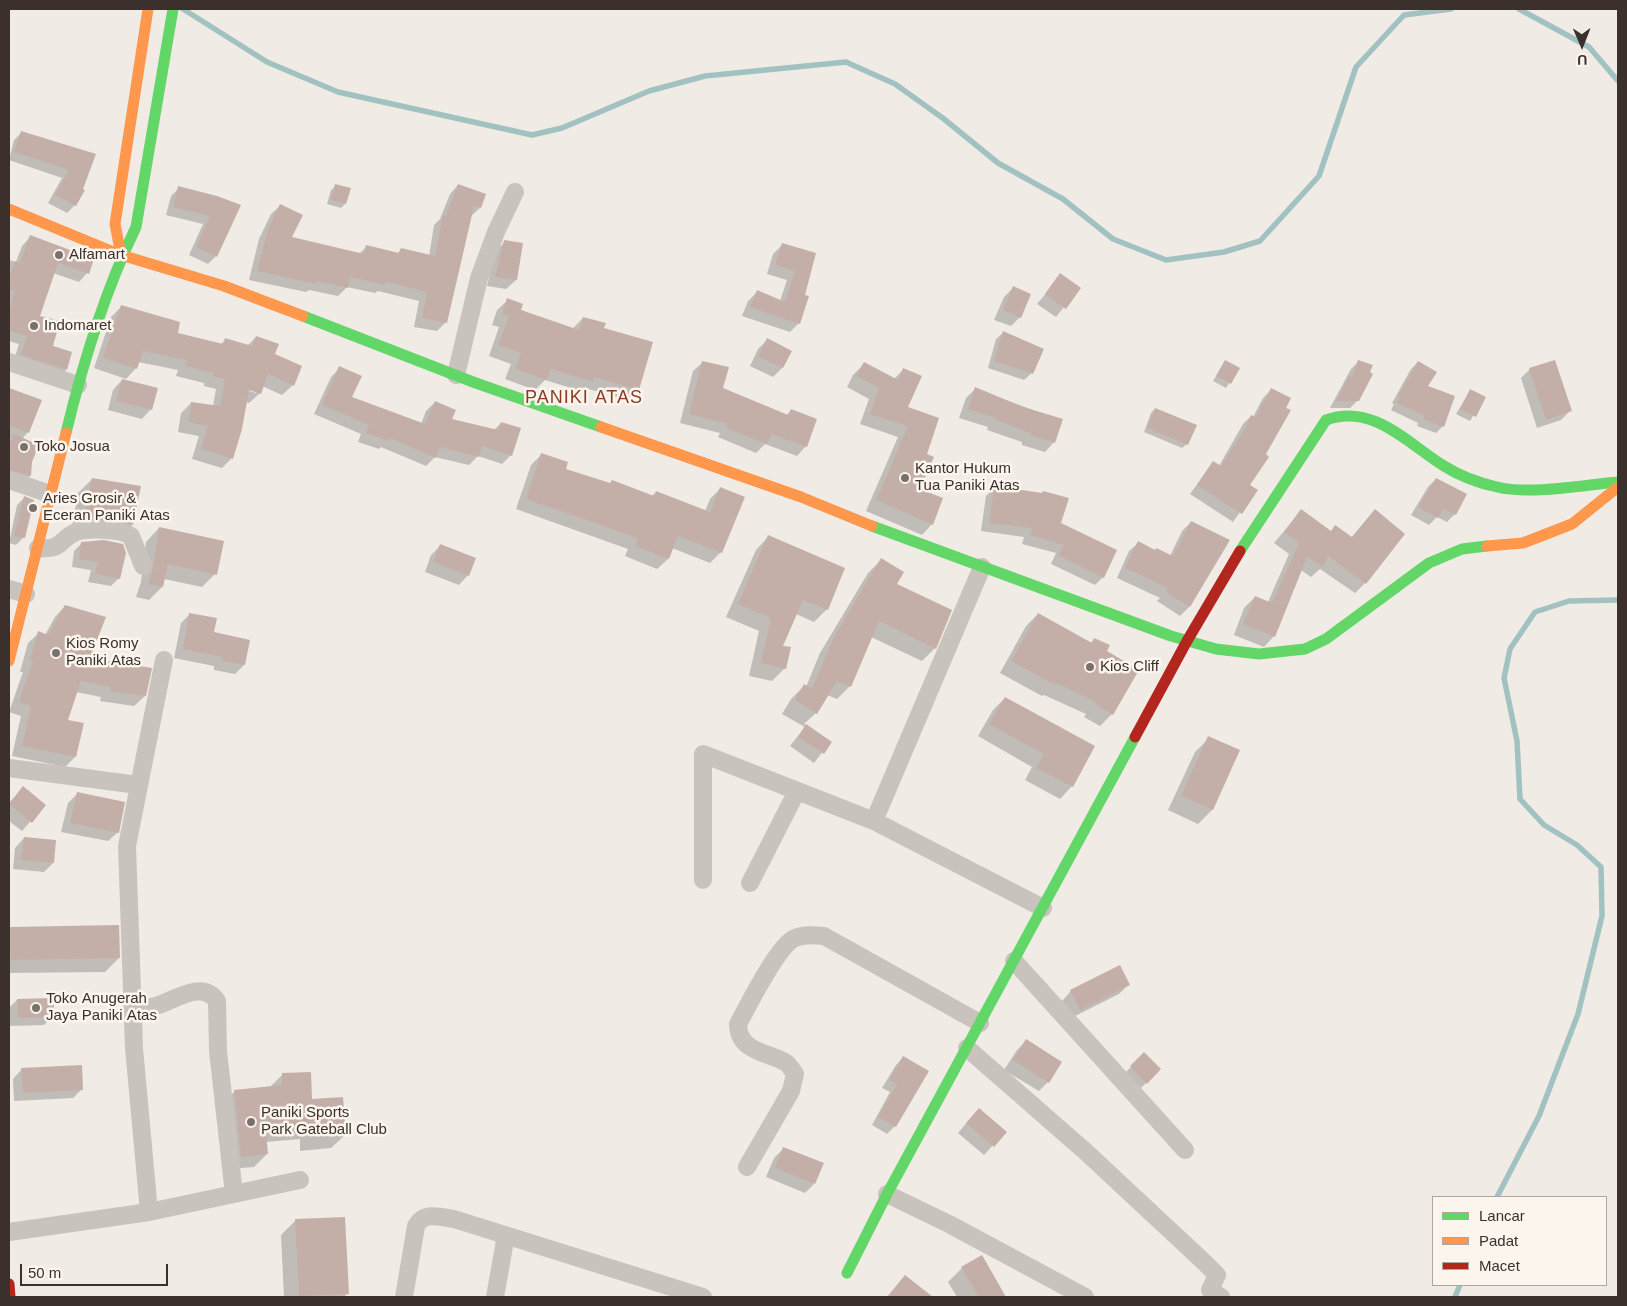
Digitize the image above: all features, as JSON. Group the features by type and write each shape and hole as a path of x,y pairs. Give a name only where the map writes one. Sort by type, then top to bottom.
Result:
{"street":[{"path":"121,255 116,224 148,9"},
{"path":"9,661 78,385 103,302 121,255 136,227 173,9"},
{"path":"456,374 479,278 496,232 515,192"},
{"path":"9,209 121,255 224,286 596,426 801,497 897,536 1071,601 1187,641 1216,649 1259,654 1305,649 1326,639 1429,563 1462,549 1523,543 1544,536 1572,524 1618,487"},
{"path":"9,362 78,385"},
{"path":"847,1273 887,1194 1187,641 1254,527 1323,424 1333,416 1361,415 1386,428 1447,468 1502,489 1515,490 1618,482"},
{"path":"9,480 50,494"},
{"path":"38,548 55,548 77,532 120,531 131,536 143,566"},
{"path":"874,821 982,568"},
{"path":"9,589 26,594"},
{"path":"149,1212 132,1009 127,846 164,660"},
{"path":"704,880 703,754 874,821 1043,908"},
{"path":"9,768 138,785"},
{"path":"750,883 797,791"},
{"path":"747,1167 791,1091 795,1074 787,1063 751,1048 743,1042 738,1032 738,1024 771,966 792,940 812,935 824,936 980,1022"},
{"path":"1014,961 1185,1150"},
{"path":"132,1009 148,1008 195,991 210,994 217,1001 218,1051 234,1194"},
{"path":"967,1048 1086,1152 1217,1275 1210,1290 1220,1297"},
{"path":"9,1232 149,1212 300,1180"},
{"path":"887,1194 949,1224 1085,1297"},
{"path":"404,1297 416,1226 420,1220 428,1215 454,1219 703,1297"},
{"path":"495,1297 506,1235"},
{"path":"9,1284 10,1297"}],"building":[{"path":"21,131 96,154 83,189 85,190 76,206 55,195 69,170 14,152"},
{"path":"335,184 351,188 346,204 331,200"},
{"path":"458,184 486,194 481,208 474,206 447,323 422,318 427,292 386,282 385,285 350,277 348,288 316,281 316,284 257,271 268,229 280,204 303,215 292,237 364,254 366,245 399,253 401,248 435,256 443,215 446,216"},
{"path":"178,186 217,196 241,205 217,257 196,247 210,216 173,207"},
{"path":"30,235 94,259 89,274 58,263 40,316 60,321 53,346 72,352 67,370 21,355 27,336 9,331 9,314 15,291 9,289 9,279 15,261 20,263"},
{"path":"504,240 523,243 517,280 495,277"},
{"path":"782,243 816,253 805,295 809,296 800,324 750,307 757,290 785,302 795,271 775,265"},
{"path":"1060,273 1081,288 1066,309 1045,294"},
{"path":"1013,286 1031,294 1021,318 1003,310"},
{"path":"507,298 523,304 521,310 579,330 583,317 606,323 604,328 653,342 639,390 594,377 593,382 551,369 547,380 515,369 521,353 498,345 509,316 502,314"},
{"path":"121,305 180,322 178,333 223,344 225,338 252,346 256,336 279,344 275,354 302,366 294,386 268,374 261,394 249,390 242,429 233,459 201,449 208,426 188,422 191,402 220,406 225,379 213,376 214,373 186,366 187,360 143,351 137,369 103,358"},
{"path":"1003,331 1044,349 1033,374 994,361"},
{"path":"767,338 792,351 783,368 758,357"},
{"path":"1225,360 1240,368 1231,384 1216,376"},
{"path":"1358,360 1373,365 1370,372 1373,374 1359,401 1336,401 1349,376 1352,377"},
{"path":"1555,360 1572,411 1546,420 1529,368"},
{"path":"702,361 729,367 723,388 788,415 791,409 817,419 807,447 772,434 767,444 726,428 728,424 689,414"},
{"path":"1418,361 1437,372 1428,386 1455,396 1444,427 1423,419 1424,416 1397,403 1400,397 1398,396"},
{"path":"864,362 898,380 903,368 922,376 908,407 939,418 927,454 934,457 920,489 943,498 933,525 876,500 908,426 870,414 879,388 856,376"},
{"path":"339,366 362,376 352,397 425,424 435,401 456,410 452,419 498,430 501,422 521,428 512,456 482,446 479,457 440,447 436,458 390,438 389,441 366,433 369,425 322,405"},
{"path":"122,379 158,388 152,410 116,401"},
{"path":"975,387 1023,407 1063,419 1055,443 1030,435 1031,433 995,420 996,418 968,409"},
{"path":"9,388 42,400 29,433 9,425"},
{"path":"1271,388 1291,398 1286,408 1291,410 1266,454 1269,457 1250,485 1258,490 1242,514 1197,485 1213,461 1221,466 1244,430 1251,415 1256,417"},
{"path":"1470,389 1486,397 1476,417 1460,409"},
{"path":"1155,408 1197,425 1188,445 1147,428"},
{"path":"14,434 39,445 32,462 31,476 9,470 9,446"},
{"path":"541,453 568,462 566,469 610,483 612,480 654,496 656,491 710,512 720,487 745,497 722,553 678,536 669,559 635,546 638,538 526,499"},
{"path":"92,478 141,486 133,525 113,520 84,520"},
{"path":"1436,478 1467,494 1456,515 1443,509 1438,518 1418,507"},
{"path":"994,486 1042,493 1043,491 1069,498 1061,523 1117,550 1104,578 1058,555 1064,545 1030,535 1032,528 989,523"},
{"path":"24,496 34,500 25,538 14,536"},
{"path":"1301,509 1331,531 1335,525 1352,537 1375,509 1405,534 1366,584 1328,556 1323,567 1307,557 1275,637 1243,624 1255,596 1272,603 1299,543 1284,532"},
{"path":"1191,521 1230,540 1190,607 1166,592 1168,588 1125,568 1138,541 1155,550 1156,548 1173,556"},
{"path":"159,527 224,541 217,575 168,564 163,587 148,584 153,568"},
{"path":"768,535 845,568 828,610 803,600 783,646 791,647 786,669 761,663 771,618 738,604"},
{"path":"104,540 123,544 126,553 120,579 95,574 98,562 79,559 81,542"},
{"path":"440,544 476,558 469,576 433,562"},
{"path":"881,558 904,572 897,584 952,610 936,649 879,621 851,687 837,681 817,714 795,700 804,684 812,689 833,639"},
{"path":"65,605 106,617 90,658 152,668 146,696 110,691 111,687 81,681 68,720 84,723 76,757 22,746 31,706 19,702 33,661 30,660 38,631 48,635"},
{"path":"189,613 217,618 214,632 250,640 245,665 222,661 223,657 183,649"},
{"path":"1038,613 1092,643 1094,638 1110,645 1107,651 1139,670 1113,715 1095,704 1096,702 1056,683 1055,685 1011,661"},
{"path":"1005,697 1095,746 1073,787 1036,768 1044,754 989,724"},
{"path":"806,724 832,742 824,754 798,737"},
{"path":"1208,736 1240,750 1213,810 1181,796"},
{"path":"23,786 46,805 32,823 9,804"},
{"path":"77,792 125,802 119,833 70,823"},
{"path":"24,837 56,840 54,863 21,860"},
{"path":"119,925 120,958 11,960 10,927"},
{"path":"1120,965 1130,985 1080,1010 1070,990"},
{"name":"Toko Anugerah Jaya Paniki Atas","path":"53,998 55,1017 18,1018 17,999"},
{"path":"1026,1039 1062,1062 1049,1083 1013,1060"},
{"path":"1144,1052 1161,1069 1147,1084 1130,1066"},
{"path":"903,1056 929,1071 896,1127 878,1117 897,1084 889,1080"},
{"path":"82,1065 83,1090 23,1093 21,1068"},
{"path":"311,1072 312,1099 343,1097 346,1135 313,1138 312,1127 266,1131 268,1154 241,1157 234,1090 282,1085 282,1073"},
{"path":"979,1108 1007,1132 994,1147 966,1123"},
{"path":"783,1147 824,1163 815,1184 775,1168"},
{"path":"345,1217 349,1294 299,1296 295,1219"},
{"path":"982,1255 1006,1297 979,1297 961,1267"},
{"path":"905,1275 933,1297 887,1297"}],"waterway":[{"path":"183,9 267,62 338,92 532,135 562,128 649,91 705,76 846,62 895,84 944,119 998,163 1063,199 1113,239 1166,260 1224,252 1260,241 1319,176 1356,67 1404,15 1451,9"},
{"path":"1519,9 1589,47 1618,81"},
{"path":"1498,1196 1539,1116 1578,1014 1602,916 1601,867 1577,845 1544,825 1520,799 1517,741 1504,678 1510,649 1535,612 1569,601 1618,600"},
{"path":"1455,1297 1460,1286"}],"traffic: fast":[{"path":"66,433 95,328 114,277 136,227 173,9"},
{"path":"303,316 473,382 601,427"},
{"path":"1240,551 1326,420 1343,416 1359,417 1374,421 1403,437 1450,470 1470,479 1497,487 1541,490 1618,482"},
{"path":"872,526 1171,636 1216,649 1259,654 1305,649 1326,639 1429,563 1462,549 1487,546"},
{"path":"847,1273 887,1194 1135,737"}],"traffic: slow":[{"path":"121,255 115,224 148,9"},
{"path":"9,209 121,255 224,286 303,316"},
{"path":"601,427 801,497 872,526"},
{"path":"9,661 66,433"},
{"path":"1487,546 1523,543 1572,524 1618,487"}],"traffic: jam":[{"path":"1135,737 1187,641 1240,551"},
{"path":"9,1284 10,1297"}],"place":[{"name":"Alfamart","path":"59,255"},
{"name":"Indomaret","path":"34,326"},
{"name":"Toko Josua","path":"24,447"},
{"name":"Kantor Hukum Tua Paniki Atas","path":"905,478"},
{"name":"Aries Grosir & Eceran Paniki Atas","path":"33,508"},
{"name":"Kios Romy Paniki Atas","path":"56,653"},
{"name":"Kios Cliff","path":"1090,667"},
{"name":"Toko Anugerah Jaya Paniki Atas","path":"36,1008"},
{"name":"Paniki Sports Park Gateball Club","path":"251,1122"}],"district":[{"name":"PANIKI ATAS","path":"584,398"}]}
